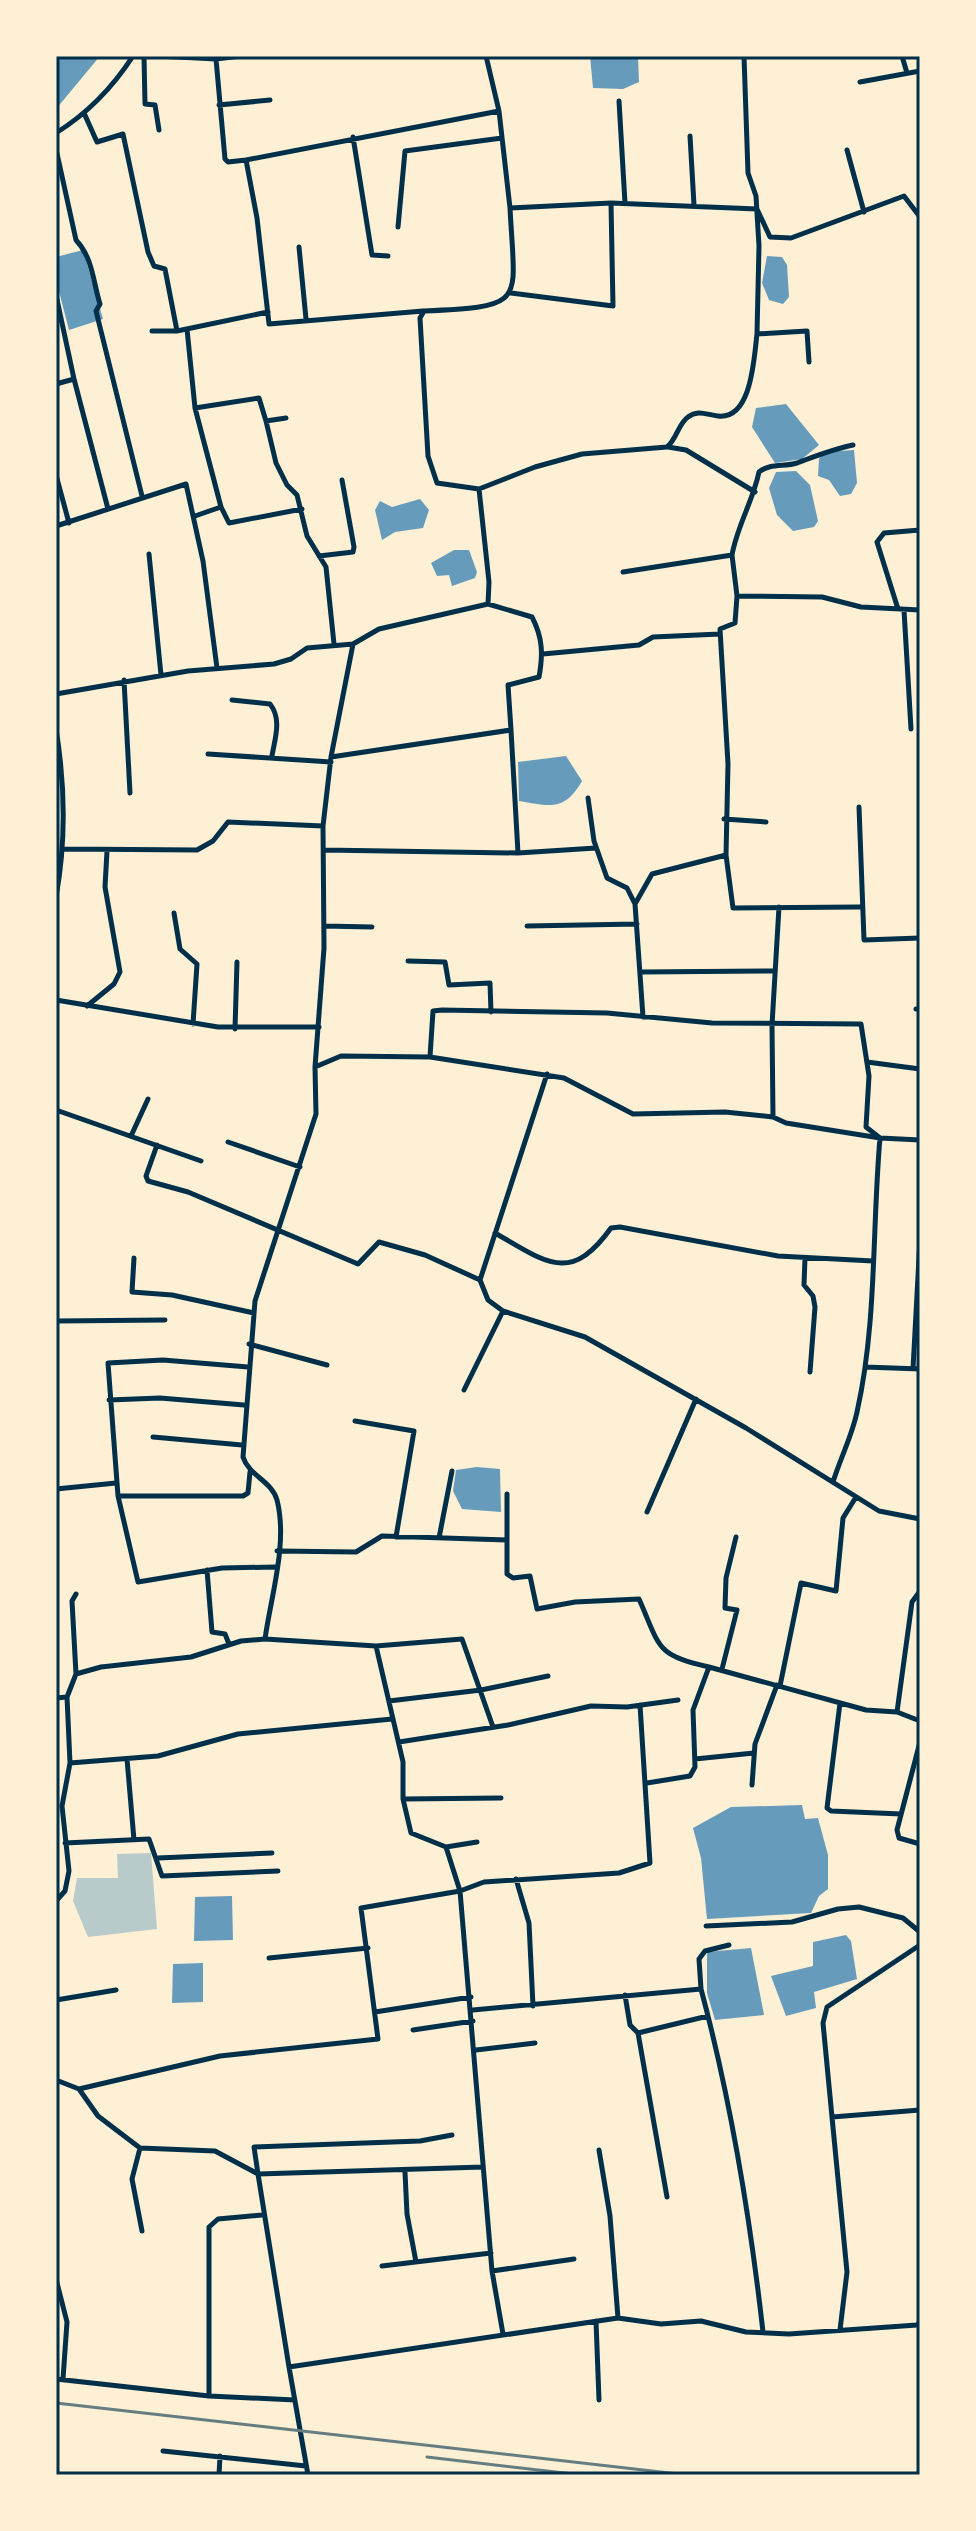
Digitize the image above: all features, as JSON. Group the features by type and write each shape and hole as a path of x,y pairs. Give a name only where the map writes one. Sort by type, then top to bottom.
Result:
{"street":[{"path":"56,133 84,113 117,80 133,56"},
{"path":"144,56 145,104 155,105 159,130"},
{"path":"157,56 216,59 241,56"},
{"path":"246,160 257,218 269,324 501,303 511,293 514,267 499,111 486,56"},
{"path":"744,56 748,173 757,209 770,237 791,238 904,196 920,217"},
{"path":"902,56 907,73"},
{"path":"216,59 225,159 228,162 499,111"},
{"path":"860,82 920,71"},
{"path":"219,105 270,100"},
{"path":"619,101 625,203"},
{"path":"84,113 97,142 123,134 148,252 154,266 165,269 177,331"},
{"path":"690,136 694,205"},
{"path":"353,137 372,255 388,256"},
{"path":"398,227 405,151 502,138"},
{"path":"56,149 76,240 86,250 94,276 100,304 96,311 142,496"},
{"path":"847,150 864,212"},
{"path":"511,293 613,306 611,203"},
{"path":"510,208 625,203 757,209"},
{"path":"667,447 686,417 697,412 721,417 737,410 751,373 757,334 757,209"},
{"path":"299,247 306,319"},
{"path":"56,295 108,509"},
{"path":"424,311 420,318 428,456 437,483 479,489 535,467 582,454 667,447 686,450 755,492"},
{"path":"152,331 177,331 268,312"},
{"path":"187,329 195,408 221,507 229,523 302,509"},
{"path":"757,334 807,331 809,362"},
{"path":"56,384 74,379"},
{"path":"195,408 259,398 276,463 287,485 297,495 307,536 326,567 334,644"},
{"path":"266,421 286,418"},
{"path":"853,445 824,451 790,465 763,468 735,538 732,555 737,596 735,623 722,627 720,634 728,764 724,819 733,908 860,907"},
{"path":"56,475 69,523"},
{"path":"318,556 353,552 342,480"},
{"path":"56,526 186,484 195,516 217,668"},
{"path":"479,489 489,582 488,604"},
{"path":"195,516 221,507"},
{"path":"911,729 901,610 877,542 884,533 920,530"},
{"path":"149,554 161,675"},
{"path":"623,572 732,555"},
{"path":"737,596 822,597 861,607 920,610"},
{"path":"56,694 124,680 274,664 291,659 307,648 353,644 379,629 488,604 532,617 539,631 543,654 539,677 508,685 518,853"},
{"path":"543,654 639,645 653,637 720,634"},
{"path":"118,1496 243,1496 248,1493 250,1472 242,1445 249,1344 257,1291 316,1114 315,1067 324,926 323,826 331,760 353,644"},
{"path":"124,680 130,793"},
{"path":"232,700 270,704 275,711 278,719 272,756"},
{"path":"56,729 59,831 63,849 56,897"},
{"path":"208,754 331,760 511,730"},
{"path":"588,798 596,848 609,881 627,888 635,904 643,1017"},
{"path":"859,807 860,907 864,940 920,938"},
{"path":"724,819 766,822"},
{"path":"63,849 197,850 213,841 228,822 323,826"},
{"path":"324,850 518,853 596,848"},
{"path":"87,1006 114,984 120,972 105,887 107,851"},
{"path":"635,904 652,874 726,855"},
{"path":"773,1117 772,1025 779,907"},
{"path":"174,913 180,949 197,964 193,1024"},
{"path":"527,926 637,924"},
{"path":"324,926 372,927"},
{"path":"408,961 445,962 449,985 490,983 491,1012"},
{"path":"235,1029 237,962"},
{"path":"640,972 775,971"},
{"path":"56,1000 235,1029 264,1024 319,1027"},
{"path":"430,1057 433,1011 607,1013 772,1025 861,1024 867,1062 866,1127 880,1138"},
{"path":"315,1067 341,1056 430,1057 452,1063 547,1074 586,1087 633,1114 725,1112 773,1117 786,1123 880,1138 920,1140"},
{"path":"867,1062 920,1069"},
{"path":"547,1074 480,1280 488,1300 503,1311 585,1337 696,1399 879,1511 920,1519"},
{"path":"131,1136 148,1099"},
{"path":"56,1110 201,1161"},
{"path":"833,1482 857,1416 865,1367 880,1138"},
{"path":"228,1142 300,1167"},
{"path":"157,1145 146,1176 148,1181 188,1192 358,1264 373,1246 389,1242 480,1280"},
{"path":"495,1233 542,1259 569,1264 585,1259 611,1228 620,1227 692,1243 805,1258 873,1261"},
{"path":"865,1367 916,1369 920,1239"},
{"path":"134,1258 132,1292 172,1295 254,1313"},
{"path":"805,1258 804,1285 813,1296 815,1307 810,1372"},
{"path":"464,1390 503,1311"},
{"path":"56,1321 165,1320"},
{"path":"249,1344 327,1365"},
{"path":"248,1367 163,1360 110,1362 109,1400 116,1483 138,1582 207,1570 275,1567"},
{"path":"109,1400 160,1398 244,1405"},
{"path":"647,1512 696,1399"},
{"path":"355,1421 414,1431 396,1537"},
{"path":"153,1437 242,1445"},
{"path":"439,1538 452,1471"},
{"path":"250,1472 268,1485 277,1497 280,1527 265,1639"},
{"path":"56,1489 116,1483"},
{"path":"507,1494 507,1574 513,1578 530,1576 537,1609 575,1602 639,1599 663,1651 675,1660 722,1669 866,1710 897,1712 920,1721"},
{"path":"752,1785 754,1753 779,1686 801,1583 836,1591 843,1518 856,1497"},
{"path":"277,1551 356,1552 373,1539 396,1537 507,1540"},
{"path":"722,1669 737,1610 725,1608 725,1592 736,1537"},
{"path":"207,1570 211,1588 206,1594 212,1632 225,1634 229,1644"},
{"path":"897,1712 912,1602 920,1591"},
{"path":"56,1901 65,1891 69,1871 59,1808 70,1763 67,1697 76,1674 72,1601 76,1594"},
{"path":"76,1674 101,1667 191,1657 229,1644 265,1639 376,1646 462,1639 493,1727"},
{"path":"376,1646 403,1762 403,1799 411,1833 446,1847 477,1842"},
{"path":"647,1783 690,1776 695,1759 693,1710 709,1667"},
{"path":"389,1701 481,1690 548,1676"},
{"path":"56,1698 67,1697"},
{"path":"399,1742 493,1727 591,1706 678,1700"},
{"path":"840,1703 827,1808 831,1811 901,1814"},
{"path":"79,2089 220,2056 378,2039 361,1908 460,1891 484,1882 619,1873 650,1863 640,1705"},
{"path":"70,1763 158,1756 238,1734 392,1719"},
{"path":"920,1742 901,1814 899,1838 920,1844"},
{"path":"695,1759 754,1753"},
{"path":"127,1759 134,1840"},
{"path":"403,1799 501,1798"},
{"path":"65,1843 149,1839 162,1876 278,1871"},
{"path":"446,1847 460,1891 476,2050 492,2271 503,2334"},
{"path":"158,1858 272,1853"},
{"path":"516,1879 529,1923 533,2006"},
{"path":"706,1926 792,1922 838,1909 859,1907 903,1918 920,1932"},
{"path":"729,1945 705,1951 699,1959 701,1989 751,2239 763,2332"},
{"path":"840,2330 847,2272 823,2023 827,2007 920,1945"},
{"path":"269,1958 368,1948"},
{"path":"472,2010 701,1989"},
{"path":"56,2000 116,1990"},
{"path":"625,1995 630,2025 638,2033 667,2197"},
{"path":"375,2012 471,1997"},
{"path":"638,2033 708,2016"},
{"path":"413,2030 473,2021"},
{"path":"476,2050 535,2043"},
{"path":"56,2080 79,2089 98,2116 140,2148 205,2149 230,2157 258,2174 405,2172 484,2167"},
{"path":"832,2117 920,2110"},
{"path":"308,2475 262,2215 254,2147 420,2141 452,2135"},
{"path":"140,2148 132,2179 142,2231"},
{"path":"599,2150 610,2216 618,2318"},
{"path":"405,2172 416,2262"},
{"path":"209,2396 209,2227 218,2219 262,2215"},
{"path":"382,2266 491,2253"},
{"path":"492,2271 574,2259"},
{"path":"56,2279 67,2322 60,2379 209,2396 295,2400"},
{"path":"289,2367 618,2318 661,2324 701,2321 763,2332 840,2330 917,2325 920,2322"},
{"path":"596,2321 599,2400"},
{"path":"163,2451 306,2466"},
{"path":"219,2475 220,2456"}],"shaded area":[{"path":"151,1853 157,1929 88,1937 73,1901 77,1878 118,1878 117,1854"}],"water":[{"path":"56,56 100,56 56,109"},
{"path":"590,56 638,56 639,82 623,89 593,88"},
{"path":"83,250 103,319 69,330 56,280 56,257"},
{"path":"767,256 782,257 787,265 789,297 783,304 769,300 762,283"},
{"path":"786,404 819,445 802,459 775,463 752,427 756,408"},
{"path":"854,450 857,483 851,494 840,496 829,480 818,476 819,459 825,452"},
{"path":"796,471 810,485 818,521 814,527 793,531 777,515 769,488 776,472"},
{"path":"420,499 429,510 423,528 395,532 382,540 375,510 380,501 392,507"},
{"path":"454,550 469,550 477,572 475,578 452,586 449,575 437,576 431,563"},
{"path":"566,756 582,781 569,798 548,805 519,801 518,762"},
{"path":"477,1467 500,1469 501,1512 462,1509 453,1491 456,1470"},
{"path":"802,1805 805,1819 818,1818 828,1855 828,1889 819,1896 811,1913 707,1919 701,1858 693,1828 731,1807"},
{"path":"232,1896 233,1940 194,1941 195,1897"},
{"path":"846,1935 851,1941 857,1979 814,1992 816,2008 786,2016 771,1976 813,1966 813,1942"},
{"path":"751,1948 764,2015 715,2020 707,1993 707,1952"},
{"path":"203,1963 203,2002 172,2003 173,1964"}],"railway":[{"path":"56,2403 687,2475"},
{"path":"427,2457 582,2475"}]}
